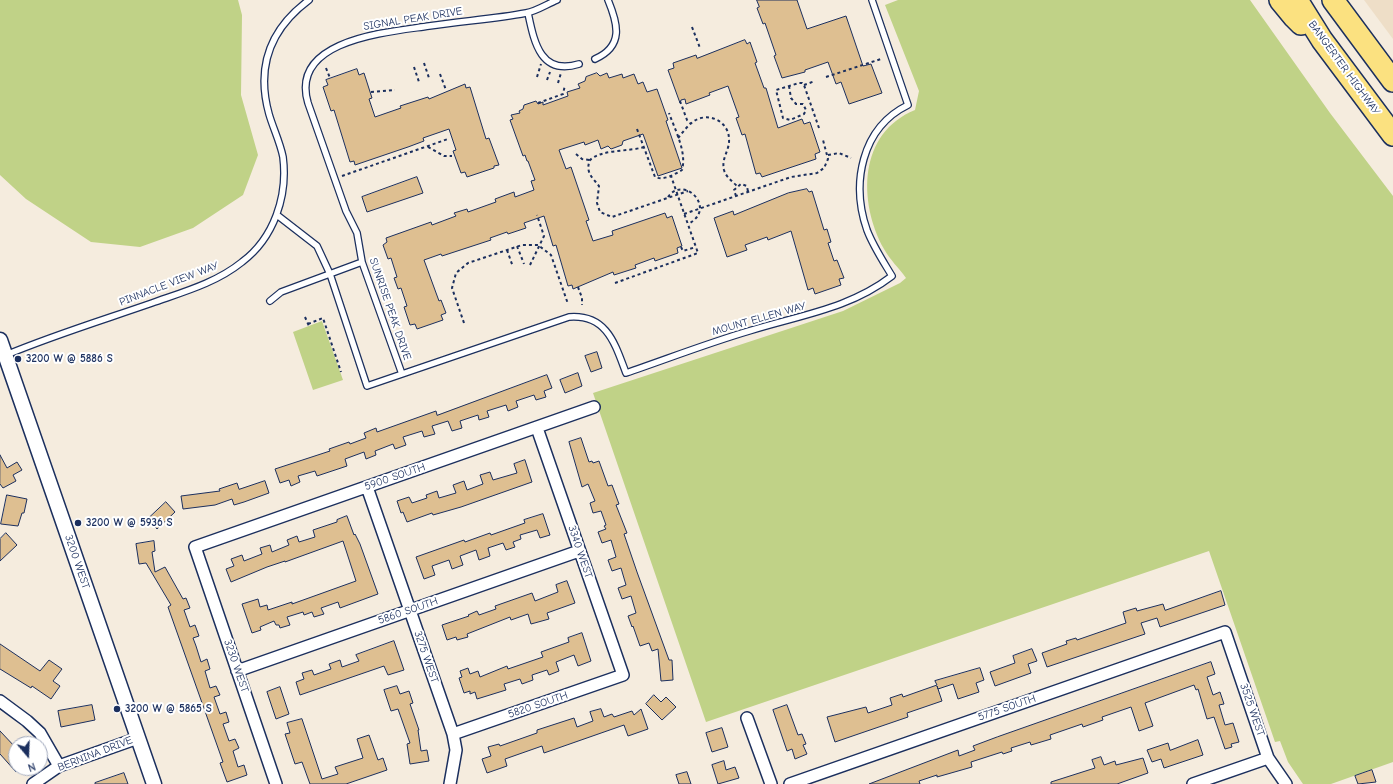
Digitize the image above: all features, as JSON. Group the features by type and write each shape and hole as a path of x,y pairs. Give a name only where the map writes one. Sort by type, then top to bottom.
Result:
{"highway":[{"path":"1280,0 1294,17 1322,40"},
{"name":"BANGERTER HIGHWAY","path":"1296,0 1322,40 1393,135"},
{"path":"1333,0 1393,81"}],"street":[{"name":"3200 WEST","path":"0,340 3,356 154,784"},
{"name":"5900 SOUTH","path":"195,547 594,407"},
{"name":"3340 WEST","path":"537,428 623,675"},
{"name":"3275 WEST","path":"367,487 452,734 456,750 450,784"},
{"name":"3230 WEST","path":"195,547 276,784"},
{"name":"5860 SOUTH","path":"237,671 579,551"},
{"name":"3525 WEST","path":"1225,632 1268,758 1286,784"},
{"name":"5775 SOUTH","path":"790,784 1225,632"},
{"name":"5820 SOUTH","path":"452,734 623,675"},
{"path":"0,701 27,721 40,733 58,766"},
{"path":"747,718 771,784"},
{"name":"BERNINA DRIVE","path":"33,784 58,766 138,738"},
{"path":"1193,784 1268,758"}],"lane":[{"name":"PINNACLE VIEW WAY","path":"3,356 182,293 219,277 243,262 258,246 278,215 283,192 283,156 265,95 264,76 271,43 279,28 296,10 309,0"},
{"name":"SIGNAL PEAK DRIVE","path":"312,70 320,59 330,50 361,37 386,32 528,13 556,0"},
{"path":"595,59 611,48 616,35 615,22 608,0"},
{"name":"MOUNT ELLEN WAY","path":"626,373 750,330 801,318 850,301 868,293 892,276 877,251 867,229 860,197 861,175 866,150 877,129 888,117 908,105 872,0"},
{"path":"528,13 533,39 543,58 548,62 563,67 579,64"},
{"name":"SUNRISE PEAK DRIVE","path":"312,70 306,86 306,97 346,211 357,233 362,262 402,374 562,319 576,317 589,319 605,329 613,340 626,373"},
{"path":"278,215 317,246 330,274 368,386 402,374"},
{"path":"270,301 281,292 362,262"}],"path":[{"path":"692,27 700,48"},
{"path":"537,76 543,58"},
{"path":"826,78 881,59"},
{"path":"424,63 429,78"},
{"path":"414,67 419,82"},
{"path":"326,68 330,78"},
{"path":"440,74 446,90"},
{"path":"789,86 793,102 796,104 803,104 806,110 804,114 788,120 782,116 781,104 776,90 789,86 799,83 804,85 815,81"},
{"path":"538,103 563,94 564,85"},
{"path":"804,85 819,128"},
{"path":"372,92 395,90"},
{"path":"680,101 687,120 691,124"},
{"path":"637,129 655,177 659,178 671,176 682,170 684,165 682,150 669,113"},
{"path":"678,139 691,124 698,119 709,117 718,120 724,125 729,139 723,162 724,170 728,177 738,186"},
{"path":"342,176 448,139"},
{"path":"684,214 791,177 817,173 824,168 828,155 823,140"},
{"path":"427,147 444,156 452,156"},
{"path":"576,154 582,159 590,160 602,153 614,153 623,150 630,151 644,147"},
{"path":"828,155 839,153 851,158"},
{"path":"590,160 588,168 589,174 600,189 597,207 605,216 612,217 688,191"},
{"path":"615,282 698,253 671,176"},
{"path":"736,196 734,192 738,186 745,184 748,192"},
{"path":"667,198 676,190 688,191 697,197 700,209 696,218 688,224"},
{"path":"530,265 544,236 537,215"},
{"path":"464,323 452,288 456,273 468,263 517,246 533,244 547,250 553,258 568,304"},
{"path":"517,246 524,264"},
{"path":"681,247 683,251 696,247"},
{"path":"507,250 513,267"},
{"path":"578,287 582,298 582,304"},
{"path":"305,317 308,325 323,318 341,372"}],"shaded area":[{"path":"1364,0 1393,0 1393,39"}],"green space":[{"path":"0,0 238,0 242,15 241,95 258,155 243,195 193,228 140,247 91,242 26,199 0,175"},
{"path":"898,0 1250,0 1330,113 1393,196 1393,762 1331,784 1303,784 1288,762 1280,741 1275,742 1209,551 706,722 593,393 843,311 900,283 906,278 884,249 870,211 867,190 868,170 873,152 882,135 896,121 915,110 919,91 885,5"},
{"path":"322,321 343,380 313,390 293,332"}],"building":[{"path":"757,0 797,0 807,29 846,16 863,66 871,64 882,93 849,104 841,82 836,84 828,62 805,70 805,72 782,78 765,23 763,24 757,8 759,7"},
{"path":"745,40 747,44 750,42 757,62 755,63 764,88 766,88 778,128 802,119 804,124 810,122 820,152 815,154 816,159 762,177 760,173 756,174 745,134 742,135 736,118 739,117 728,86 686,104 685,99 681,100 680,103 668,70 674,68 673,63 696,55 697,58"},
{"path":"357,69 359,75 364,73 372,98 369,99 375,117 401,108 400,106 428,97 429,99 465,84 466,88 470,87 486,139 489,138 499,165 467,177 465,172 461,173 453,151 456,150 449,129 423,138 424,141 355,165 354,161 350,162 334,110 331,111 323,87 328,85 326,80"},
{"path":"597,73 600,76 607,73 609,78 622,74 623,78 634,74 638,84 643,82 647,92 657,89 682,168 658,176 643,134 623,141 622,145 611,149 608,146 601,149 598,140 585,145 584,142 559,150 566,169 571,167 589,220 586,221 593,241 613,235 612,231 665,213 667,218 672,216 682,246 677,248 678,253 655,261 654,258 635,265 636,268 614,275 613,272 573,289 572,285 568,286 556,245 553,246 544,216 524,223 526,228 508,234 507,232 490,238 491,240 442,256 441,254 424,260 439,301 441,300 446,313 441,315 443,320 417,329 415,324 410,325 404,307 407,306 401,288 398,289 394,278 397,277 391,258 388,259 383,245 387,242 386,238 431,222 432,225 456,216 454,213 467,209 468,212 496,202 495,199 514,192 515,197 534,190 531,181 535,180 525,155 523,156 510,120 513,119 511,115 520,113 519,111 523,109 524,105 536,101 538,104 543,102 543,105 568,96 567,92 580,88 578,84 585,81 586,77"},
{"path":"417,177 423,193 367,212 362,197"},
{"path":"807,189 809,192 812,191 824,230 827,229 831,242 828,243 834,261 837,260 844,278 839,279 841,285 815,294 813,288 808,290 791,231 768,240 767,237 745,245 747,250 727,257 714,218 733,211 734,215 788,193"},
{"path":"597,352 602,368 591,372 585,356"},
{"path":"578,373 582,386 565,393 560,380"},
{"path":"547,375 552,388 544,391 546,397 536,400 534,395 516,401 518,407 508,411 506,405 487,411 489,417 479,420 478,415 460,421 462,428 452,431 448,421 432,426 435,434 424,437 422,431 403,437 406,445 395,449 393,444 375,451 376,455 366,459 364,452 345,459 347,466 317,476 315,471 298,476 300,482 291,486 289,480 280,483 275,469 330,451 329,449 349,442 350,444 366,438 364,433 376,428 377,432 436,411 437,415"},
{"path":"581,438 589,462 592,461 593,463 599,461 608,486 612,485 619,504 616,505 627,533 624,534 637,572 669,660 672,660 673,680 661,681 658,649 652,651 649,643 640,646 633,626 632,627 628,616 636,613 631,596 622,599 618,588 626,585 621,568 612,571 608,560 616,557 611,540 602,543 598,532 606,529 604,526 606,525 601,511 593,513 590,503 595,501 588,484 582,487 569,442"},
{"path":"0,455 7,468 17,462 22,470 13,475 16,481 3,488 0,484"},
{"path":"525,460 532,482 461,507 433,515 432,513 407,522 403,512 401,513 397,501 409,497 412,503 427,498 426,495 437,491 439,498 456,493 453,485 464,481 467,490 483,484 480,475 490,472 493,480 517,473 514,464"},
{"path":"265,481 269,493 244,502 234,505 232,499 215,505 183,509 181,496 220,491 219,489 237,483 239,489"},
{"path":"7,495 27,499 24,513 22,513 18,526 1,524"},
{"path":"166,502 175,512 157,529 148,519"},
{"path":"543,514 550,535 540,538 537,530 520,535 521,539 513,542 515,547 506,550 503,543 488,548 490,556 479,560 476,550 460,556 463,565 452,569 449,560 432,566 435,575 424,579 416,557 464,540 465,542 490,533 491,535 525,523 524,520"},
{"path":"347,516 354,535 355,534 360,544 378,594 340,608 338,602 321,608 324,614 314,617 312,612 304,615 303,612 287,617 290,625 280,628 274,621 260,627 261,630 252,633 242,604 258,599 260,607 267,605 268,610 292,602 292,604 356,581 343,541 267,567 231,582 226,569 234,566 231,559 242,555 244,561 262,554 260,548 270,545 272,552 289,545 287,540 297,536 299,542 315,537 313,530 337,522 337,520"},
{"path":"6,533 17,545 0,561 0,539"},
{"path":"154,541 155,551 152,552 155,572 165,567 183,599 186,598 190,608 184,610 190,627 195,625 199,636 193,638 201,662 207,659 210,669 205,671 210,688 216,686 220,695 214,697 220,714 226,712 229,722 223,724 229,741 235,739 239,748 233,751 238,767 244,765 247,775 227,782 220,763 223,762 168,607 171,605 146,563 139,564 136,544"},
{"path":"567,581 575,603 547,613 549,619 531,624 528,614 511,620 510,617 467,634 468,637 457,640 456,637 447,640 442,625 469,616 468,615 477,611 479,615 496,609 495,606 532,593 535,601 558,592 556,585"},
{"path":"1221,591 1225,605 1160,627 1157,618 1141,623 1145,634 1047,667 1042,653 1067,644 1066,641 1076,638 1077,640 1126,623 1123,612 1136,608 1137,611 1163,604 1165,610"},
{"path":"582,633 591,661 578,666 574,655 556,662 559,671 549,675 547,670 532,675 533,680 522,684 520,679 504,684 506,690 477,699 475,692 470,694 470,691 464,693 459,678 462,677 460,671 468,668 470,674 478,671 480,677 507,666 508,669 543,657 541,652 569,642 568,638"},
{"path":"394,641 404,670 388,675 384,666 300,695 296,682 304,679 302,673 312,670 314,675 331,669 329,664 340,660 342,667 359,661 356,655"},
{"path":"0,644 40,671 49,660 62,669 53,681 60,686 51,699 32,686 31,688 0,669"},
{"path":"1032,649 1037,661 1028,664 1031,673 995,686 990,672 1015,663 1013,656"},
{"path":"1211,662 1215,674 1207,677 1213,695 1220,692 1224,704 1219,705 1225,725 1233,723 1239,742 1231,744 1232,747 1225,749 1214,717 1207,719 1198,689 1196,690 1194,685 1145,703 1153,726 1139,731 1131,707 1102,717 1103,720 1083,727 1082,724 1050,735 1051,739 1031,745 1030,742 1011,748 1012,751 1003,754 1002,752 971,762 972,767 937,777 937,775 919,781 920,784 869,784 958,750 959,756 975,750 973,746 997,737"},
{"path":"980,668 984,680 976,683 979,692 958,699 953,684 938,689 942,701 907,713 908,717 835,742 827,717 866,707 868,713 892,705 890,698 902,694 903,697 937,685 935,681"},
{"path":"397,686 400,694 409,691 413,703 410,704 419,730 421,751 427,750 429,761 410,764 407,744 410,743 398,709 391,711 384,690"},
{"path":"280,687 289,714 276,719 267,692"},
{"path":"654,695 661,702 666,697 676,707 662,720 646,704"},
{"path":"92,705 95,720 61,727 58,711"},
{"path":"787,705 798,735 802,734 806,744 803,745 807,754 795,759 792,749 787,751 773,710"},
{"path":"601,709 604,717 612,714 614,717 632,711 634,715 641,709 648,729 628,736 624,725 544,753 542,746 505,759 507,766 487,773 482,759 491,756 488,747 499,744 500,746 537,733 537,730 574,718 577,727 593,721 590,712"},
{"path":"302,719 322,779 338,774 335,767 363,758 357,739 369,735 378,760 383,758 387,770 346,784 310,784 302,762 295,764 285,734 290,733 287,723"},
{"path":"722,728 728,747 712,752 706,733"},
{"path":"0,731 8,740 8,763 0,754"},
{"path":"1198,740 1203,755 1164,768 1161,759 1152,762 1147,750 1168,743 1170,750"},
{"path":"1101,757 1104,765 1115,761 1116,765 1143,758 1148,773 1117,784 1051,784 1051,782 1095,768 1092,760"},
{"path":"724,761 726,770 735,767 739,778 718,784 712,765"},
{"path":"1372,770 1376,782 1358,784 1355,776"},
{"path":"687,772 691,784 679,784 676,775"},
{"path":"124,773 128,784 95,784 95,783"}],"place":[{"name":"3200 W @ 5886 S","path":"18,359"},
{"name":"3200 W @ 5936 S","path":"78,523"},
{"name":"3200 W @ 5865 S","path":"117,709"}]}
